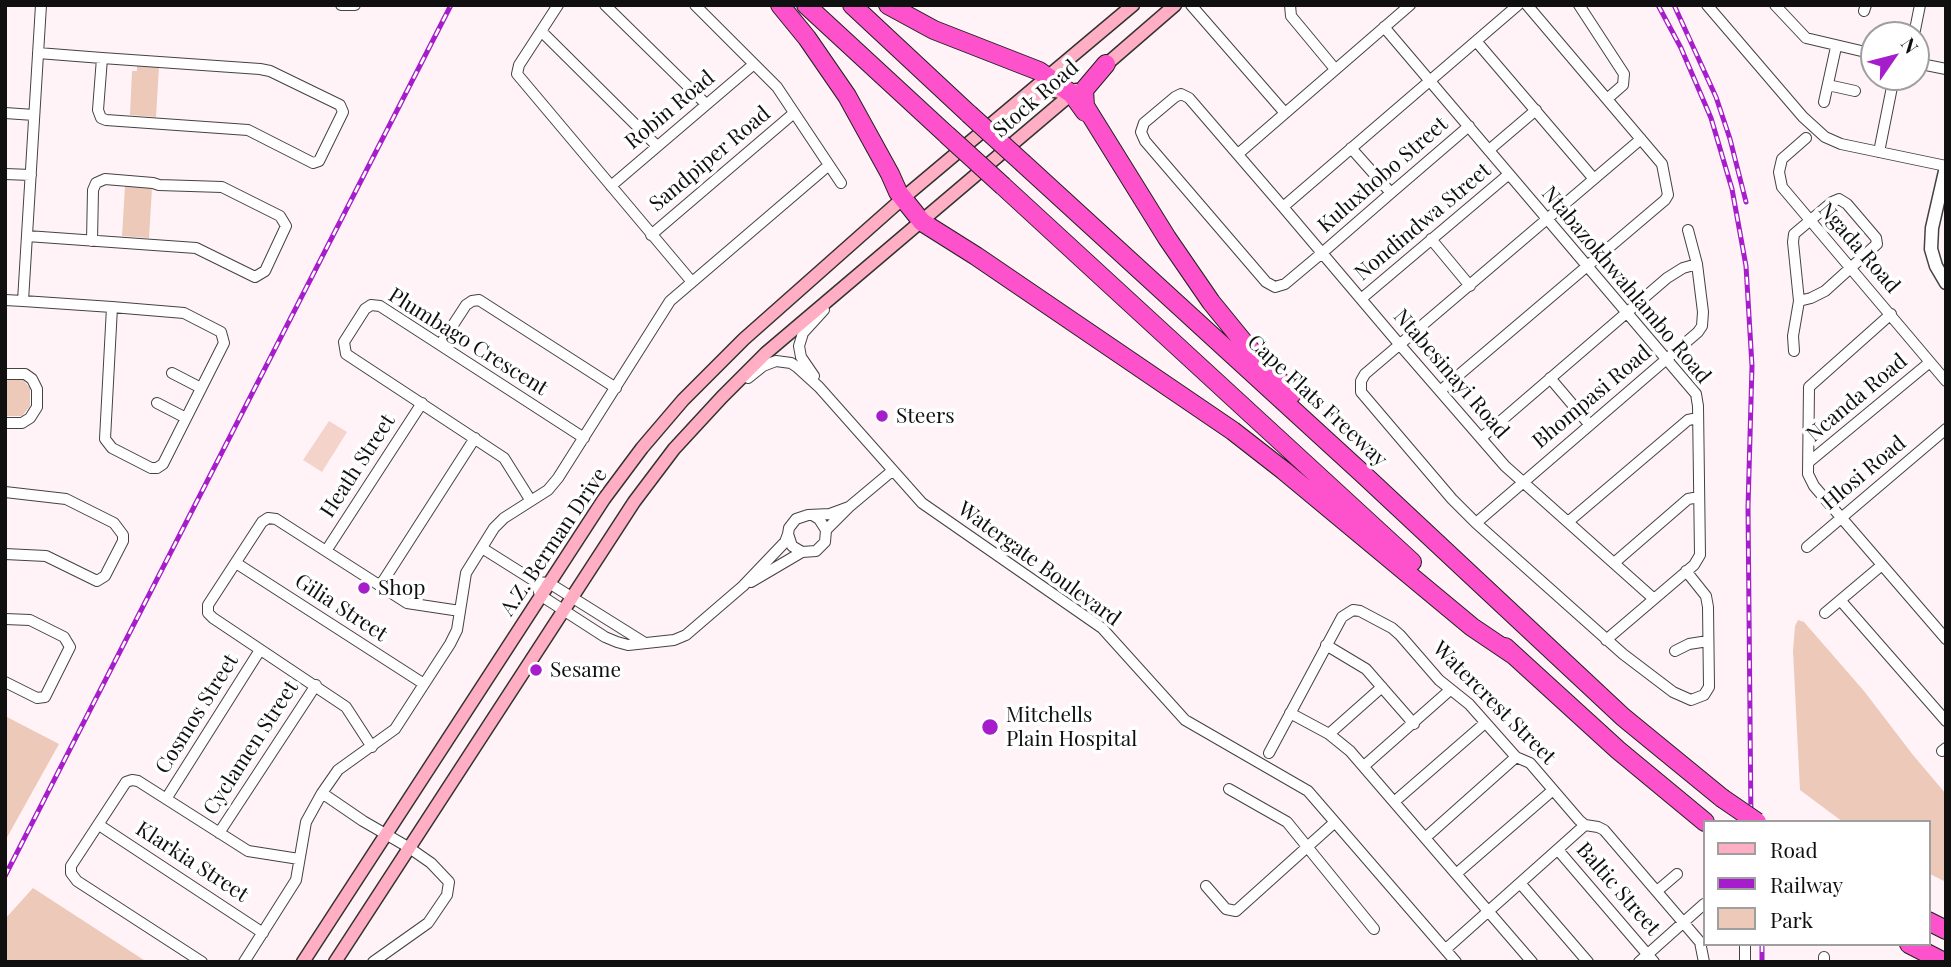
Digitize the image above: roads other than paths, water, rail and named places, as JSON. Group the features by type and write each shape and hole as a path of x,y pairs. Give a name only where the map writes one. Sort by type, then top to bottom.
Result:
{"highway":[{"path":"780,5 807,38 847,96 902,200 922,222 1233,431 1472,627 1512,654"},
{"path":"806,5 1512,654 1618,750 1703,820"},
{"name":"Cape Flats Freeway","path":"852,5 1623,717 1722,798 1754,820"},
{"path":"888,5 934,30 1050,77 1072,94 1167,238 1228,324 1348,451 1364,475"},
{"path":"1106,64 1084,90 1085,106 1167,238"},
{"path":"1930,922 1946,930"},
{"path":"1913,946 1944,962"}],"main road":[{"name":"Stock Road","path":"902,200 1133,5"},
{"name":"Stock Road","path":"922,222 1175,5"},
{"path":"942,166 980,143 1032,100 1049,90 1072,94"},
{"name":"A.Z. Berman Drive","path":"303,962 542,587 642,448 683,400 744,339 902,200"},
{"name":"A.Z. Berman Drive","path":"335,962 571,597 659,468 722,397 766,354 922,222"}],"street":[{"path":"23,301 41,5"},
{"path":"343,5 355,5"},
{"path":"558,5 519,65 517,74 692,282"},
{"path":"605,5 706,104"},
{"path":"695,5 777,87 841,183"},
{"path":"1191,5 1285,113"},
{"path":"1290,5 1291,16 1335,69"},
{"path":"1238,154 1410,5"},
{"path":"1283,207 1518,5"},
{"path":"1440,391 1668,195 1662,163 1527,5"},
{"path":"1579,5 1624,74 1623,86 1607,99"},
{"path":"1707,5 1814,129 1825,137 1841,144 1946,167 1932,228 1931,249 1936,266 1946,283"},
{"path":"1774,5 1802,36 1860,51"},
{"name":"Ntabazokhwahlambo Road","path":"1384,27 1696,394 1700,552 1696,562 1606,640"},
{"path":"541,31 657,146"},
{"path":"1476,41 1594,179"},
{"path":"1824,102 1836,47"},
{"path":"38,53 260,69 270,71 340,105 343,112 319,161 313,163 248,130 106,120 101,118 98,110 102,58"},
{"name":"Robin Road","path":"611,186 754,64"},
{"path":"1828,85 1855,91"},
{"path":"1879,152 1891,91"},
{"name":"Kuluxhobo Street","path":"1238,154 1189,98 1181,94 1142,127 1145,141 1270,286 1280,287 1468,127"},
{"path":"1489,150 1535,110"},
{"path":"5,113 34,115"},
{"name":"Sandpiper Road","path":"652,234 794,113"},
{"name":"Ngada Road","path":"1806,138 1782,159 1779,172 1782,187 1946,381"},
{"path":"1641,139 1365,374 1361,381 1361,392 1476,523 1606,640 1673,692 1691,700 1703,695 1709,687 1708,641 1706,596 1686,571"},
{"path":"1351,148 1391,193"},
{"name":"Ntabesinayi Road","path":"1238,154 1400,345 1522,482 1654,599"},
{"path":"244,962 293,887 306,822 322,793 338,770 395,729 454,637 464,578 499,522 552,485 616,388 666,305 829,165"},
{"path":"5,174 31,175"},
{"name":"Nondindwa Street","path":"1361,299 1509,174"},
{"path":"27,236 92,241 197,248 255,277 265,271 286,226 280,216 222,187 159,185 105,179 99,181 93,190 92,241"},
{"path":"1794,351 1793,336 1799,301 1793,239 1796,232 1839,199 1847,204 1876,238 1877,244 1818,295 1799,301"},
{"name":"Bhompasi Road","path":"1476,523 1702,326 1703,312 1697,264 1688,230"},
{"path":"1431,239 1470,286"},
{"name":"Bhompasi Road","path":"1481,438 1676,271 1697,264"},
{"name":"Watergate Boulevard","path":"819,387 801,357 801,337 854,280"},
{"path":"5,300 112,307 184,313 221,332 224,343 163,464 158,468 151,468 107,444 105,436 112,307"},
{"path":"440,345 466,305 472,300 479,300 616,388"},
{"name":"Plumbago Crescent","path":"531,501 505,458 346,354 344,342 365,309 376,304 584,438"},
{"path":"1891,314 1809,387 1808,474 1811,482 1946,639"},
{"name":"Watergate Boulevard","path":"722,397 763,366 776,360 791,363 819,387 928,508 1102,628 1185,720 1308,792 1456,962"},
{"name":"Ncanda Road","path":"1809,462 1930,362"},
{"path":"172,373 201,388"},
{"path":"5,374 26,374 32,379 37,390 37,407 30,418 22,423 5,423"},
{"path":"1550,378 1589,424"},
{"path":"157,403 186,418"},
{"name":"Heath Street","path":"326,551 422,403"},
{"path":"1568,522 1688,420 1698,418"},
{"name":"Hlosi Road","path":"1807,547 1946,429"},
{"path":"380,586 475,438"},
{"path":"826,530 892,471"},
{"path":"5,492 66,499 114,523 123,535 123,541 105,576 97,581 46,556 5,554"},
{"path":"1614,563 1688,499 1699,497"},
{"path":"814,516 826,530 825,542 810,553 802,552 792,546 788,534 796,519 808,515 830,514 849,507"},
{"path":"372,747 346,707 213,618 208,612 208,605 262,523 268,518 276,519 407,603 460,611"},
{"path":"542,587 563,610 617,642 628,645 674,640 686,635 743,586 788,534"},
{"path":"482,548 542,587 571,597 645,643"},
{"path":"743,586 802,552"},
{"name":"Gilia Street","path":"236,563 424,684"},
{"path":"1825,613 1882,565"},
{"path":"1841,601 1946,721"},
{"name":"Watercrest Street","path":"1269,753 1326,645 1346,613 1360,611 1400,635 1450,690 1461,696 1516,757 1530,763 1585,825 1604,830 1700,942 1704,962"},
{"path":"5,619 30,620 64,637 70,647 45,696 37,698 5,682"},
{"path":"1675,651 1689,644 1708,641"},
{"path":"1326,645 1366,669 1414,724"},
{"name":"Cosmos Street","path":"166,799 260,650"},
{"name":"Cyclamen Street","path":"219,833 316,685"},
{"path":"1329,734 1382,687"},
{"path":"1364,766 1450,690"},
{"path":"1290,713 1329,734 1364,766 1532,962"},
{"path":"1394,802 1485,723"},
{"path":"1426,838 1516,757"},
{"path":"202,962 73,878 71,866 126,782 138,781 248,851 299,859"},
{"path":"1229,789 1280,817 1295,831 1306,848 1374,929"},
{"path":"1457,874 1553,790"},
{"path":"322,793 408,847 445,876 450,889 428,923 373,962"},
{"path":"1206,886 1226,909 1233,912 1335,822"},
{"name":"Klarkia Street","path":"99,825 263,933"},
{"path":"1446,949 1585,825"},
{"name":"Baltic Street","path":"1558,850 1651,958"},
{"path":"1657,891 1677,874"},
{"path":"1520,883 1588,962"},
{"path":"1639,962 1651,958 1683,922 1702,906"}],"railway":[{"path":"5,876 451,5"},
{"path":"1658,5 1681,48 1711,118 1732,189 1746,266 1752,366 1748,507 1751,820"},
{"path":"1674,5 1716,97 1746,202"},
{"path":"1762,946 1762,962"}],"place":[{"name":"Steers","path":"882,416"},
{"name":"Shop","path":"364,588"},
{"name":"Sesame","path":"536,670"},
{"name":"Mitchells Plain Hospital","path":"990,727"}]}
